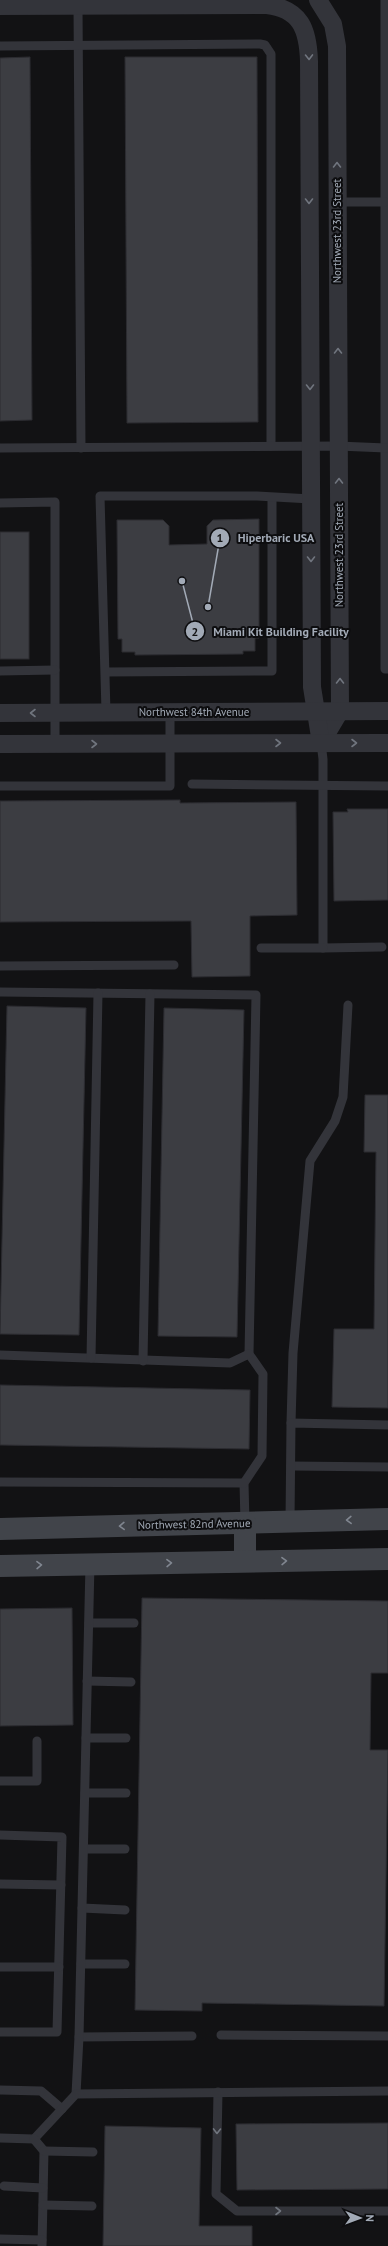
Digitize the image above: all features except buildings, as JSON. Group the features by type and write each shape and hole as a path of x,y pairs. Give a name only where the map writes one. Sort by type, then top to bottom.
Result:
{"street":[{"name":"Northwest 23rd Street","path":"318,0 330,18 336,39 340,711"},
{"path":"0,6 78,6 170,3 267,5 281,8 299,20 305,31 309,54 312,687 321,743"},
{"path":"321,743 340,711"},
{"name":"Northwest 84th Avenue","path":"0,713 388,711"},
{"path":"0,744 388,743"},
{"name":"Northwest 82nd Avenue","path":"0,1529 388,1519"},
{"path":"245,1523 245,1561"},
{"path":"0,1566 388,1559"}],"lane":[{"path":"385,0 385,668 388,669"},
{"path":"78,6 81,448"},
{"path":"0,46 260,44 269,49 271,54 271,446"},
{"path":"337,202 386,202"},
{"path":"0,448 338,446 386,448"},
{"path":"106,712 100,496 311,499"},
{"path":"106,672 272,671 272,498"},
{"path":"0,503 55,502 55,744"},
{"path":"0,671 55,670"},
{"path":"0,786 170,786 170,712"},
{"path":"321,743 323,759 323,948"},
{"path":"192,784 388,786"},
{"path":"261,948 382,948"},
{"path":"0,966 174,965"},
{"path":"0,992 256,995 249,1354 264,1374 262,1456 244,1483 245,1523"},
{"path":"91,1358 98,993"},
{"path":"143,1361 150,994"},
{"path":"290,1522 293,1354 310,1161 335,1121 342,1097 348,1004"},
{"path":"0,1356 230,1363 249,1354"},
{"path":"292,1423 388,1425"},
{"path":"291,1466 388,1467"},
{"path":"0,1482 244,1483"},
{"path":"34,2139 76,2094 81,1964 90,1564"},
{"path":"88,1623 134,1623"},
{"path":"87,1681 130,1682"},
{"path":"86,1738 126,1738"},
{"path":"0,1781 37,1781 37,1741"},
{"path":"85,1793 126,1793"},
{"path":"0,1835 62,1836 57,2032 0,2032"},
{"path":"84,1849 125,1849"},
{"path":"0,1884 60,1885"},
{"path":"82,1908 125,1910"},
{"path":"81,1964 125,1964"},
{"path":"0,1967 59,1967"},
{"path":"221,2035 388,2036"},
{"path":"79,2036 192,2036"},
{"path":"0,2090 42,2091 62,2109"},
{"path":"76,2094 388,2091"},
{"path":"218,2092 216,2194 237,2211 388,2211"},
{"path":"0,2138 34,2139 44,2151 42,2243 0,2239"},
{"path":"44,2151 93,2152"},
{"path":"4,2186 43,2188"},
{"path":"43,2205 92,2206"}],"place":[{"name":"Miami Kit Building Facility","path":"182,581"},
{"name":"Hiperbaric USA","path":"208,607"}]}
